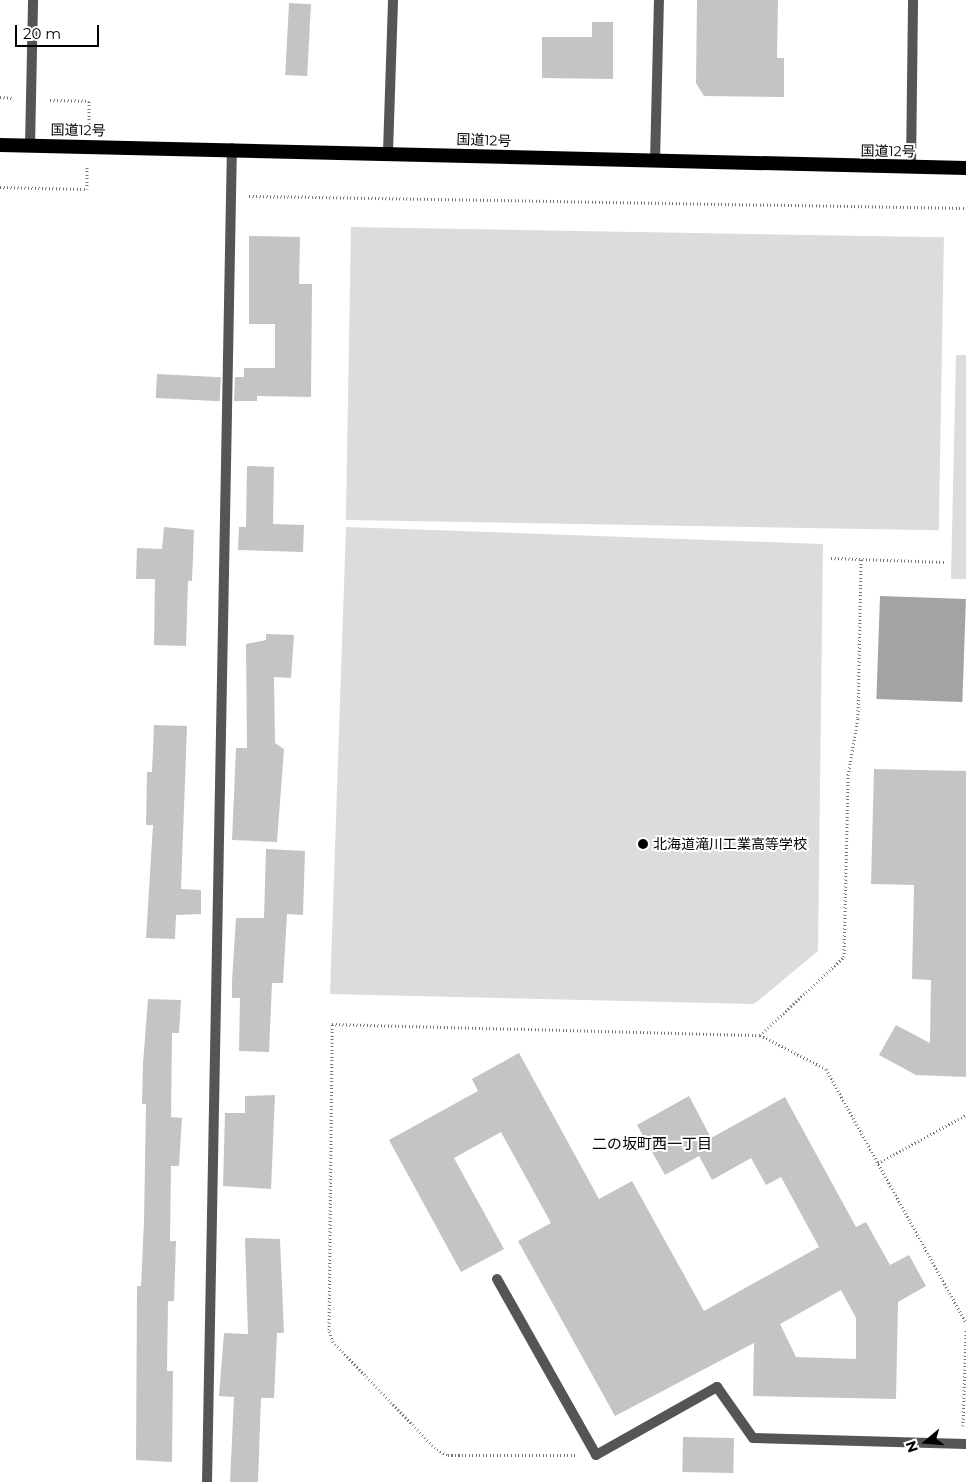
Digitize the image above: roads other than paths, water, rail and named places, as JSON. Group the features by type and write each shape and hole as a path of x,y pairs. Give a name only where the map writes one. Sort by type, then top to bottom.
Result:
{"highway":[{"name":"国道12号","path":"0,145 232,148 655,162 966,168"}],"street":[{"path":"30,146 33,0"},
{"path":"388,152 393,0"},
{"path":"655,162 659,0"},
{"path":"911,167 913,0"},
{"path":"207,1482 232,148"},
{"path":"497,1279 596,1455 717,1387 753,1438 964,1444"}],"place":[{"name":"北海道滝川工業高等学校","path":"643,844"}],"district":[{"name":"二の坂町西一丁目","path":"652,1144"}]}
